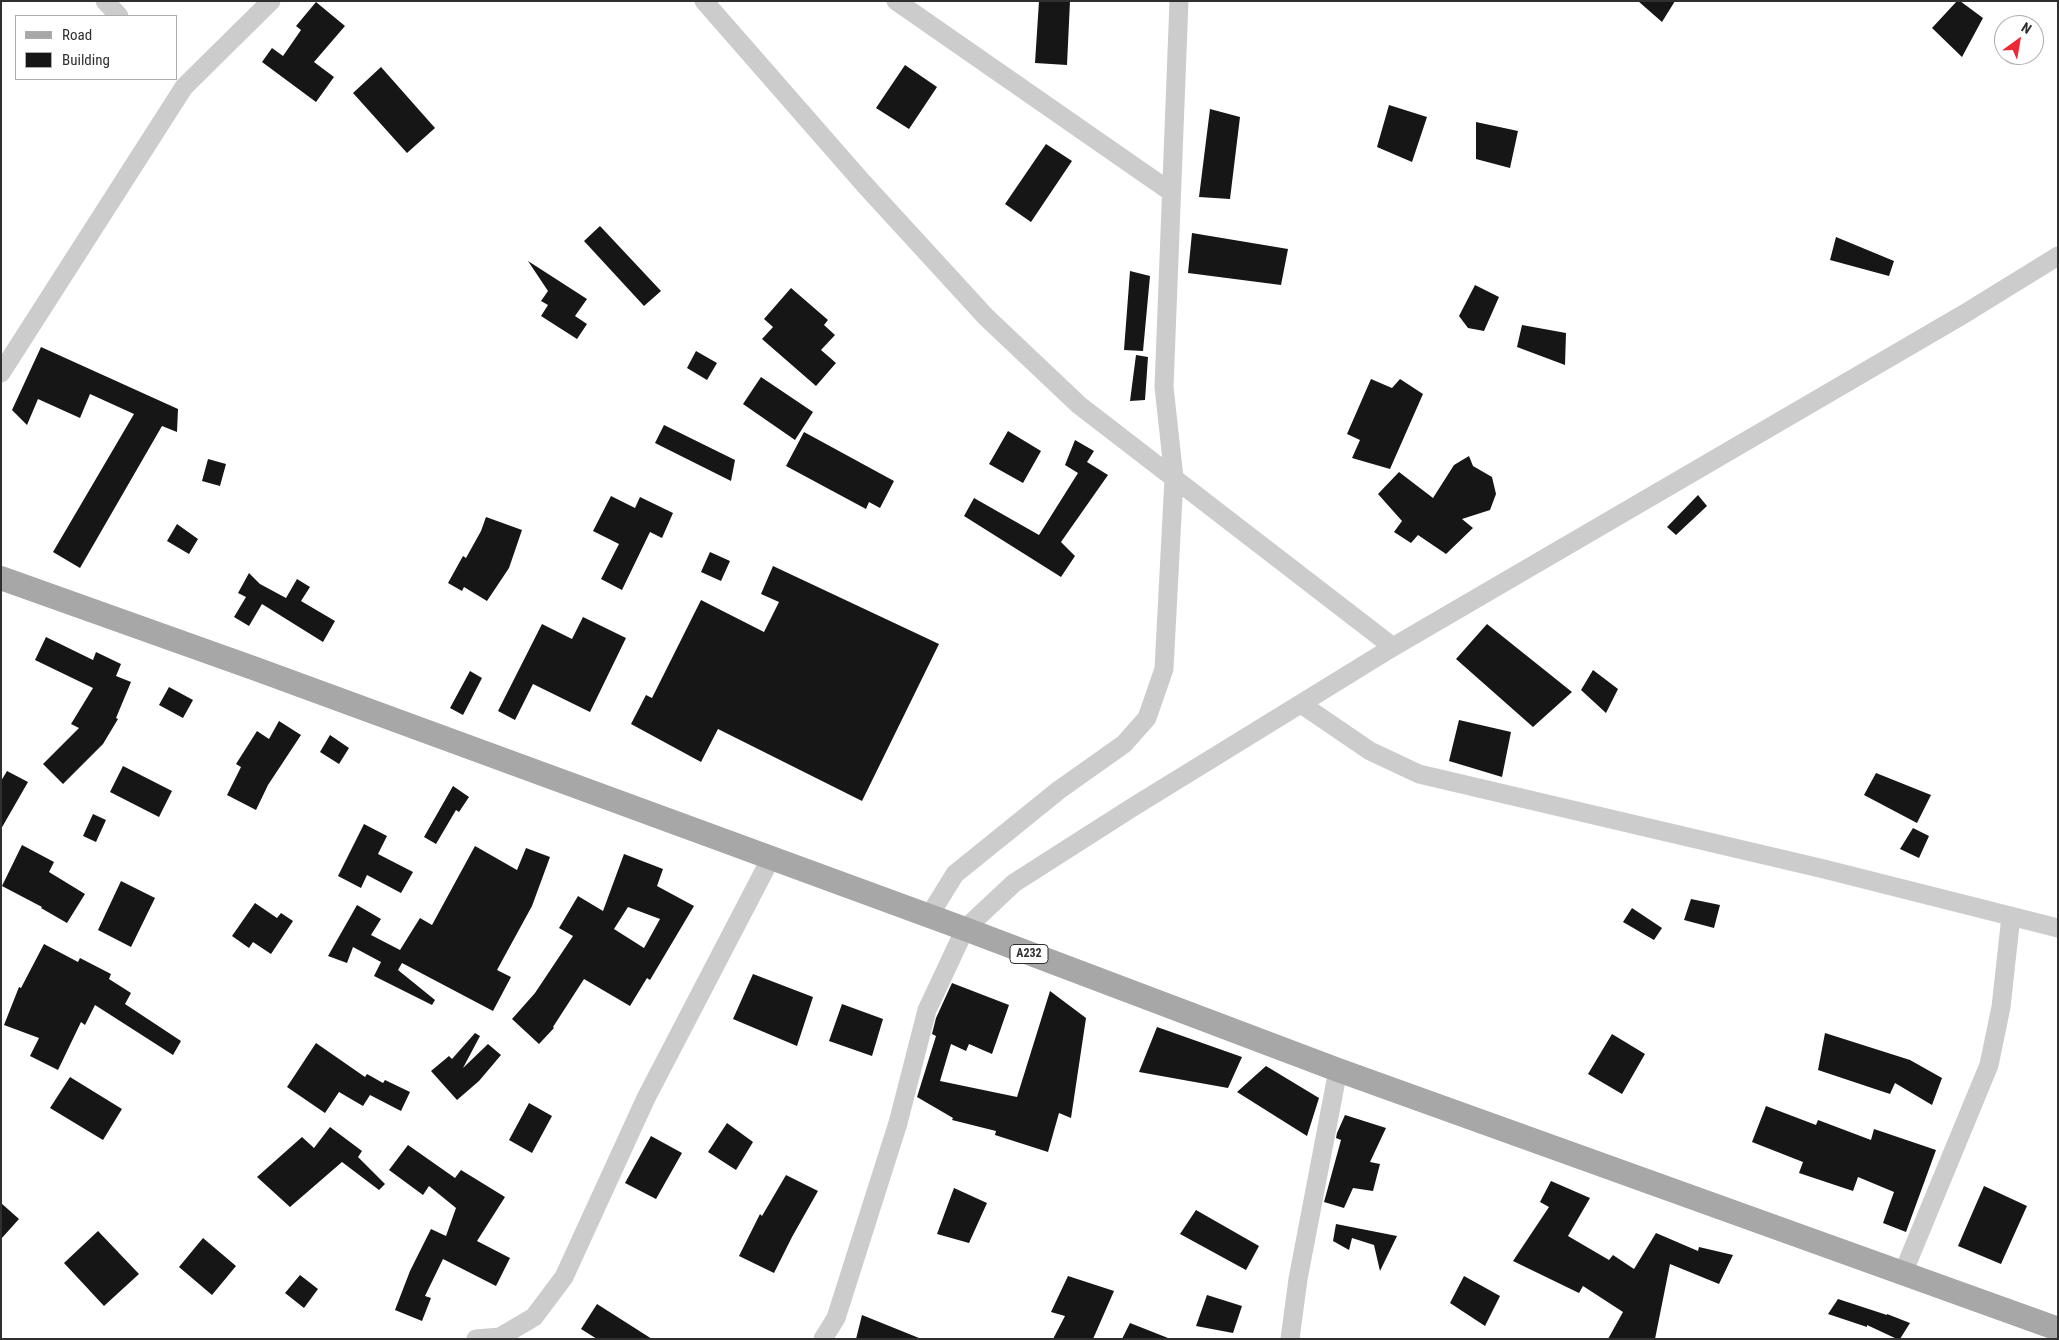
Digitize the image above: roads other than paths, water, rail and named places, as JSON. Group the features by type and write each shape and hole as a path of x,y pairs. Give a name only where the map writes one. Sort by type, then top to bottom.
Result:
{"main road":[{"name":"A232","path":"1,578 256,669 965,929 1338,1070 2058,1329"}],"street":[{"path":"105,1 118,15"},
{"path":"1,374 180,83 271,1"},
{"path":"704,1 864,184 986,317 1079,405 1392,648"},
{"path":"896,1 1172,192"},
{"path":"929,916 955,874 1059,790 1124,744 1148,718 1164,669 1174,478 1164,387 1178,1"},
{"path":"823,1339 836,1318 898,1123 927,1010 965,929 1014,883 1133,807 1392,648 1947,324 2058,256"},
{"path":"1301,704 1370,751 1419,774 1814,866 2058,928"},
{"path":"476,1339 500,1338 534,1317 564,1277 646,1098 771,858"},
{"path":"1902,1273 1990,1065 2001,1007 2011,916"},
{"path":"1290,1339 1298,1279 1338,1070"}]}
